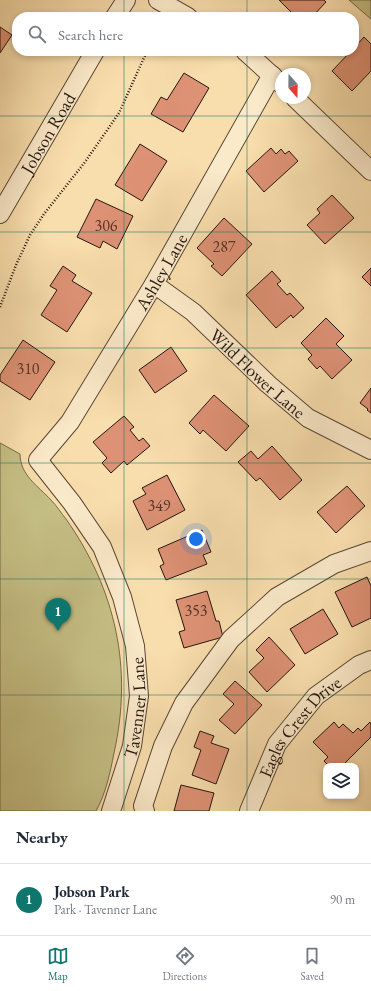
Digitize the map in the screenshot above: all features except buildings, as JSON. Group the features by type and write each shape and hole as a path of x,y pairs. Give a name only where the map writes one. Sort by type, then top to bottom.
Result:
{"street":[{"path":"119,12 126,0"},
{"path":"158,0 179,12"},
{"name":"Jobson Road","path":"0,214 92,56"},
{"path":"250,56 275,79"},
{"name":"Ashley Lane","path":"38,460 70,422 275,82"},
{"path":"302,104 371,172"},
{"name":"Wild Flower Lane","path":"154,284 193,312 268,384 308,418 371,450"},
{"name":"Tavenner Lane","path":"38,460 72,503 102,547 122,598 135,646 139,696 132,746 112,811"},
{"path":"145,811 143,806 163,746 184,703 231,639 277,597 334,564 371,552"},
{"name":"Eagles Crest Drive","path":"253,810 277,744 316,696 359,665 371,660"}],"path":[{"path":"0,307 16,264 30,235 44,214 85,162 119,113 145,56"}],"shaded area":[{"path":"349,0 371,0 371,19"},
{"path":"0,443 20,454 26,474 55,505 83,546 97,574 108,602 116,631 122,691 119,722 109,775 105,790 96,811 0,811"}],"place":[{"name":"Jobson Park","path":"58,631"}]}
